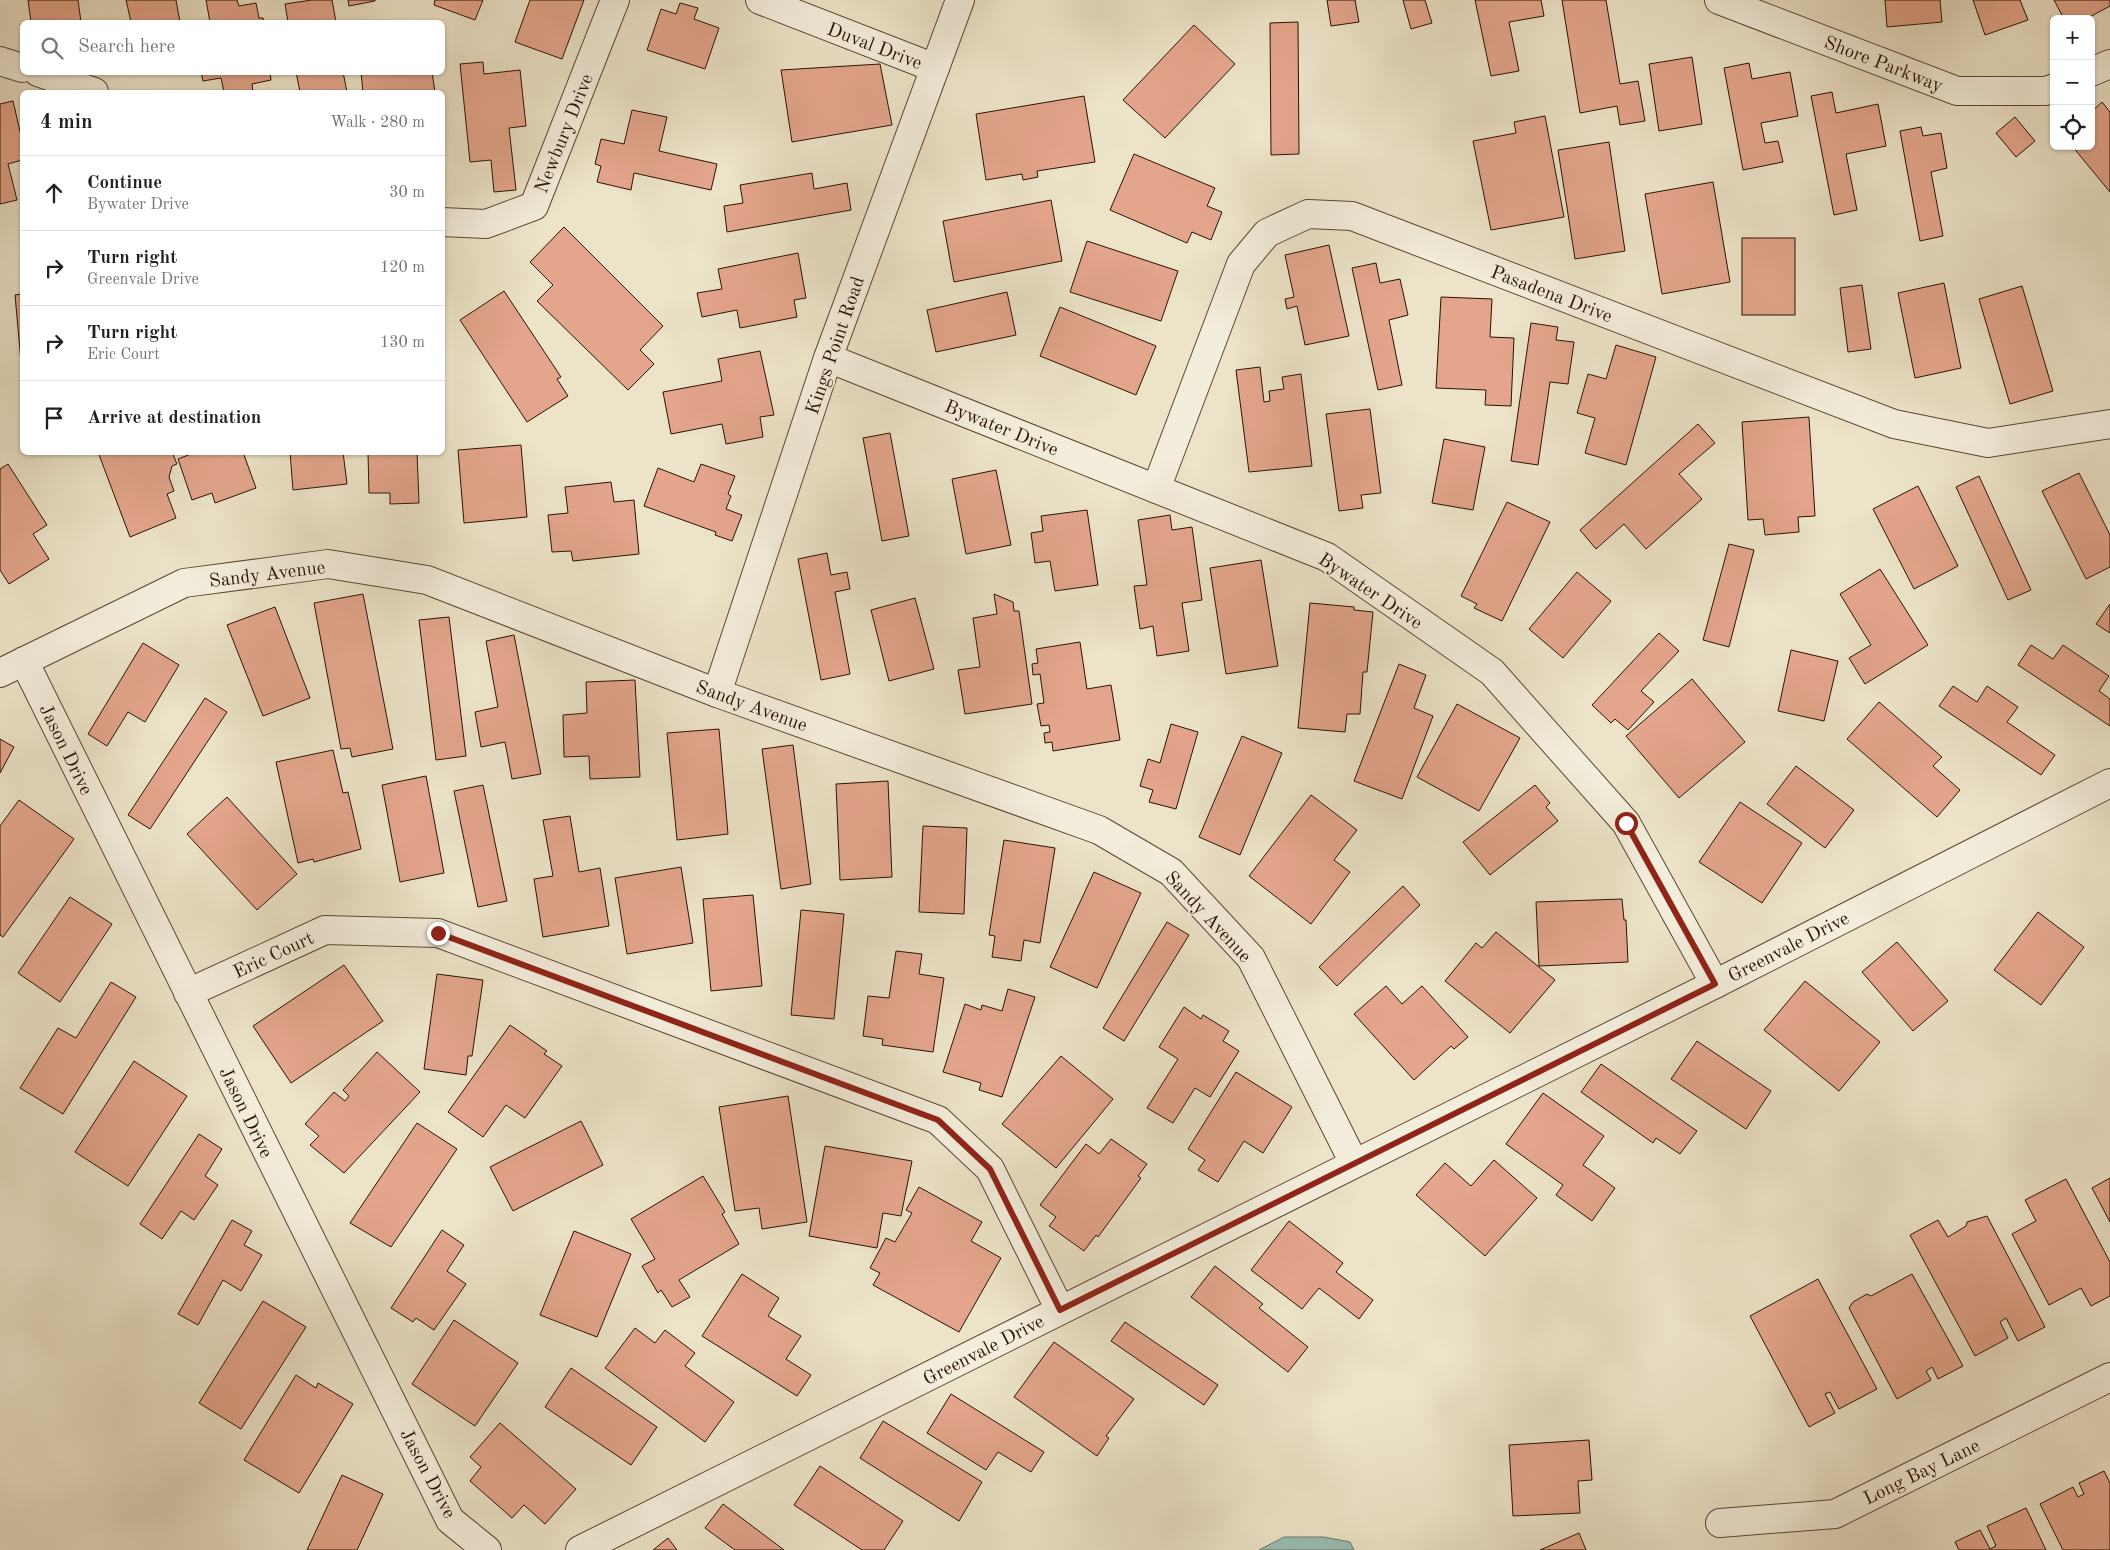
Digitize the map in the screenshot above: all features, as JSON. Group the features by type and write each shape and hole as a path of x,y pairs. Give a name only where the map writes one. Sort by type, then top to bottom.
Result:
{"street":[{"name":"Newbury Drive","path":"445,222 486,224 534,206 616,0"},
{"name":"Duval Drive","path":"760,0 935,68"},
{"name":"Kings Point Road","path":"717,693 828,358 960,0"},
{"name":"Shore Parkway","path":"1719,0 1957,91 2050,90"},
{"path":"0,61 20,67"},
{"path":"2095,70 2110,64"},
{"path":"46,75 88,90"},
{"name":"Pasadena Drive","path":"1156,489 1241,264 1268,233 1308,214 1352,216 1894,424 1988,443 2110,424"},
{"name":"Bywater Drive","path":"828,358 1327,557 1492,672 1626,823 1715,984"},
{"name":"Sandy Avenue","path":"0,673 184,583 328,564 427,580 717,693 1099,830 1170,872 1251,958 1354,1163"},
{"name":"Jason Drive","path":"24,661 450,1520 487,1550"},
{"name":"Greenvale Drive","path":"580,1550 1715,984 2110,783"},
{"name":"Eric Court","path":"188,993 325,930 438,933 938,1120 990,1169 1060,1310"},
{"name":"Long Bay Lane","path":"1720,1523 1835,1514 2110,1377"}],"water":[{"path":"1284,1537 1324,1537 1350,1542 1354,1550 1259,1550"}],"building":[{"path":"28,0 78,0 81,20 31,20"},
{"path":"126,0 176,0 180,20 131,20"},
{"path":"206,0 237,0 239,6 256,3 259,18 263,18 264,20 210,20"},
{"path":"312,0 332,0 336,20 288,20 285,4"},
{"path":"348,0 375,0 375,1 349,6"},
{"path":"435,0 483,0 475,20 434,5"},
{"path":"530,0 584,0 562,59 515,42"},
{"path":"1327,0 1355,0 1359,22 1331,26"},
{"path":"1403,0 1425,0 1432,23 1411,29"},
{"path":"1475,0 1541,0 1544,16 1509,22 1519,71 1491,76"},
{"path":"1562,0 1606,0 1620,84 1638,81 1645,121 1620,125 1617,106 1580,113"},
{"path":"1885,0 1940,0 1942,22 1887,27"},
{"path":"1973,0 2020,0 2028,20 1985,35"},
{"path":"2054,0 2110,0 2110,6 2093,15 2062,15"},
{"path":"680,3 698,8 694,19 719,28 705,69 647,50 661,9 676,14"},
{"path":"1298,22 1299,154 1271,155 1270,23"},
{"path":"1194,25 1235,64 1165,138 1123,100"},
{"path":"1692,57 1702,124 1659,131 1649,64"},
{"path":"483,62 484,74 520,70 526,126 509,128 516,190 494,192 491,160 470,162 460,64"},
{"path":"1749,63 1752,79 1790,72 1798,116 1761,123 1765,143 1778,141 1783,162 1743,170 1724,68"},
{"path":"880,64 892,125 792,142 781,70"},
{"path":"202,75 270,75 271,80 252,84 253,90 224,90 221,78 203,81"},
{"path":"297,75 344,75 347,90 300,90"},
{"path":"361,75 432,75 435,90 363,90"},
{"path":"1832,92 1836,113 1878,104 1886,146 1846,154 1857,210 1834,215 1811,96"},
{"path":"1084,96 1095,162 1037,171 1038,177 1023,180 1022,174 986,180 976,114"},
{"path":"13,101 20,131 20,161 8,164 17,200 0,204 0,104"},
{"path":"2102,102 2110,112 2110,192 2075,150 2095,150 2095,108"},
{"path":"632,110 667,117 659,151 717,164 711,190 634,173 631,190 597,182 601,166 595,164 601,139 624,144"},
{"path":"1545,116 1564,217 1491,230 1473,141 1516,133 1514,122"},
{"path":"2015,117 2035,141 2016,157 1996,133"},
{"path":"1921,127 1923,136 1941,133 1947,168 1931,172 1943,236 1920,241 1900,131"},
{"path":"1609,142 1625,251 1575,259 1558,150"},
{"path":"1134,154 1215,188 1207,206 1222,212 1211,240 1192,232 1187,243 1110,210"},
{"path":"812,173 814,189 847,183 851,210 727,232 724,206 743,203 740,185"},
{"path":"1713,182 1730,282 1662,294 1645,194"},
{"path":"1051,200 1062,261 954,282 943,221"},
{"path":"564,227 663,326 640,350 654,364 628,390 537,301 553,285 530,262"},
{"path":"1742,238 1795,238 1795,315 1742,315"},
{"path":"1087,241 1178,271 1161,321 1070,292"},
{"path":"1329,245 1349,336 1305,345 1297,306 1287,309 1285,299 1294,297 1285,255"},
{"path":"798,253 806,298 794,300 797,317 740,328 737,310 702,317 697,293 722,289 718,269"},
{"path":"1376,263 1380,283 1400,279 1408,315 1389,320 1402,385 1378,390 1352,268"},
{"path":"1944,283 1961,368 1915,378 1898,293"},
{"path":"1862,285 1871,349 1848,352 1840,288"},
{"path":"2022,286 2053,391 2010,404 1979,299"},
{"path":"504,291 561,377 557,379 568,396 527,422 460,320"},
{"path":"1007,292 1016,335 936,352 927,310"},
{"path":"20,294 20,351 15,295"},
{"path":"1441,297 1492,299 1490,337 1514,338 1511,406 1485,405 1486,390 1436,388"},
{"path":"1060,307 1156,346 1136,395 1040,356"},
{"path":"1531,323 1558,327 1556,340 1574,342 1568,384 1550,382 1538,465 1511,461"},
{"path":"1616,345 1656,357 1626,465 1585,453 1595,418 1577,413 1588,374 1606,379"},
{"path":"760,351 774,415 760,417 763,437 726,444 722,424 671,434 663,392 722,381 718,359"},
{"path":"1260,367 1264,402 1270,401 1269,391 1284,389 1282,377 1301,374 1312,466 1249,472 1236,370"},
{"path":"1370,409 1381,493 1361,495 1363,508 1339,511 1326,414"},
{"path":"1809,417 1815,516 1798,517 1799,532 1765,535 1763,519 1748,520 1742,422"},
{"path":"1698,424 1715,443 1679,474 1702,499 1646,549 1624,524 1596,549 1580,530"},
{"path":"890,433 909,536 882,541 863,438"},
{"path":"1444,439 1485,447 1473,510 1432,503"},
{"path":"521,445 527,517 464,523 458,450"},
{"path":"99,455 173,455 177,464 172,466 169,477 174,491 167,494 176,518 130,537"},
{"path":"188,455 244,455 256,488 215,503 212,493 192,500 178,459"},
{"path":"290,455 343,455 347,484 293,490"},
{"path":"368,455 417,455 419,503 390,504 390,493 369,493"},
{"path":"8,464 47,525 33,534 49,559 9,584 0,570 0,469"},
{"path":"701,464 735,476 728,494 731,496 726,509 742,515 732,541 715,535 716,532 644,506 658,468 694,482"},
{"path":"996,470 1011,545 966,554 952,479"},
{"path":"2079,473 2110,535 2110,567 2086,579 2042,491"},
{"path":"1979,476 2031,590 2008,600 1956,487"},
{"path":"611,482 614,502 634,500 639,554 573,561 571,551 552,552 548,515 568,513 565,487"},
{"path":"1918,486 1958,566 1914,589 1873,509"},
{"path":"1507,502 1550,522 1502,621 1474,608 1477,604 1461,596"},
{"path":"1087,510 1098,585 1055,591 1050,561 1035,563 1031,533 1043,531 1041,516"},
{"path":"1170,515 1172,530 1192,527 1202,600 1182,603 1189,651 1157,656 1153,626 1140,629 1134,586 1147,585 1138,520"},
{"path":"1729,544 1754,550 1729,647 1703,640"},
{"path":"827,553 831,575 847,572 850,589 835,592 850,674 821,680 798,559"},
{"path":"1261,560 1278,666 1226,674 1210,568"},
{"path":"1880,569 1928,645 1865,684 1849,658 1871,645 1840,594"},
{"path":"1577,572 1611,601 1563,658 1529,629"},
{"path":"363,594 393,749 352,757 350,748 341,749 314,603"},
{"path":"994,594 1013,602 1014,611 1019,611 1032,704 965,714 958,670 980,667 973,618 997,614"},
{"path":"915,598 934,669 889,681 871,610"},
{"path":"1310,603 1354,607 1354,610 1373,612 1367,672 1363,672 1360,714 1347,714 1345,732 1298,728"},
{"path":"2110,604 2110,633 2096,624"},
{"path":"275,607 310,698 263,716 227,625"},
{"path":"449,617 466,756 436,760 419,620"},
{"path":"1659,633 1679,651 1641,691 1654,702 1628,730 1615,719 1611,723 1592,705"},
{"path":"514,635 541,774 512,779 505,742 481,747 475,712 498,707 486,641"},
{"path":"1080,642 1087,689 1111,685 1120,740 1053,751 1052,742 1045,743 1044,733 1050,732 1049,725 1041,726 1037,704 1044,703 1040,674 1033,675 1032,664 1038,663 1036,649"},
{"path":"143,643 179,665 145,722 128,712 107,746 88,734"},
{"path":"2031,645 2053,659 2063,645 2109,676 2099,691 2110,699 2110,726 2018,665"},
{"path":"1791,650 1838,661 1824,721 1778,711"},
{"path":"1399,664 1426,675 1414,708 1433,716 1402,799 1354,781"},
{"path":"1692,679 1745,742 1679,798 1626,736"},
{"path":"635,680 640,777 590,779 589,756 564,757 563,715 587,713 586,682"},
{"path":"1953,686 1977,702 1987,686 2018,707 2007,722 2055,755 2041,775 1939,706"},
{"path":"205,698 227,712 150,829 128,815"},
{"path":"1879,702 1942,757 1933,766 1960,790 1937,817 1847,739"},
{"path":"1457,704 1520,738 1479,811 1417,777"},
{"path":"1171,724 1198,732 1176,809 1149,802 1153,790 1140,786 1148,759 1160,763"},
{"path":"719,729 728,834 677,840 667,733"},
{"path":"1242,736 1282,753 1240,855 1199,837"},
{"path":"0,739 14,747 0,773"},
{"path":"793,745 811,884 781,889 762,749"},
{"path":"333,750 343,793 348,792 361,849 314,862 313,859 298,863 276,762"},
{"path":"1796,766 1854,810 1825,848 1767,804"},
{"path":"426,776 444,873 400,882 382,785"},
{"path":"888,781 892,877 840,880 836,784"},
{"path":"483,785 507,901 478,907 454,791"},
{"path":"1535,785 1550,803 1546,807 1558,821 1490,875 1463,842"},
{"path":"1311,795 1357,830 1334,860 1350,872 1311,924 1249,876"},
{"path":"227,797 297,874 257,910 187,834"},
{"path":"19,800 74,839 3,937 0,935 0,826"},
{"path":"1740,802 1802,843 1762,903 1699,862"},
{"path":"570,816 579,872 600,868 609,926 543,937 534,879 553,876 543,820"},
{"path":"923,826 967,828 964,914 919,912"},
{"path":"1004,840 1055,848 1040,943 1024,940 1021,961 992,957 995,936 989,935"},
{"path":"681,867 693,943 627,954 615,878"},
{"path":"1094,872 1141,893 1097,988 1050,967"},
{"path":"1403,886 1420,905 1337,986 1319,967"},
{"path":"753,895 762,986 711,991 703,899"},
{"path":"70,897 112,924 60,1002 18,973"},
{"path":"1622,899 1624,920 1626,920 1628,962 1539,966 1536,902"},
{"path":"801,910 844,914 834,1019 791,1015"},
{"path":"2038,912 2084,947 2041,1005 1994,970"},
{"path":"1167,922 1189,935 1124,1041 1103,1028"},
{"path":"1496,932 1555,980 1510,1033 1445,981 1476,943 1482,948"},
{"path":"1897,942 1948,1001 1913,1031 1862,972"},
{"path":"896,951 922,954 919,974 944,978 933,1052 882,1045 883,1039 863,1036 868,996 889,998"},
{"path":"344,965 383,1021 291,1083 253,1026"},
{"path":"437,974 483,980 472,1056 468,1056 466,1075 424,1069"},
{"path":"1805,981 1880,1042 1839,1091 1764,1030"},
{"path":"111,982 136,997 63,1114 20,1088 58,1028 76,1038"},
{"path":"1386,986 1402,1004 1422,986 1468,1037 1454,1049 1451,1046 1414,1080 1354,1014"},
{"path":"1008,989 1035,997 1002,1097 979,1090 981,1083 943,1072 965,1004 981,1010 982,1005 1002,1011"},
{"path":"1184,1007 1201,1019 1203,1015 1229,1031 1223,1041 1239,1051 1210,1097 1195,1088 1173,1123 1147,1108 1178,1059 1159,1047"},
{"path":"510,1025 547,1051 544,1054 562,1066 525,1118 506,1105 483,1137 448,1112"},
{"path":"1697,1041 1771,1091 1746,1129 1671,1079"},
{"path":"377,1052 420,1092 344,1173 310,1145 319,1136 305,1124 334,1092 345,1101 349,1096 343,1090"},
{"path":"1061,1056 1113,1099 1056,1168 1002,1124"},
{"path":"134,1061 187,1096 128,1186 75,1152"},
{"path":"1601,1064 1697,1131 1680,1154 1656,1138 1653,1143 1581,1092"},
{"path":"1236,1072 1292,1107 1263,1153 1244,1141 1218,1182 1198,1170 1205,1160 1188,1149"},
{"path":"1543,1093 1604,1136 1583,1165 1615,1188 1592,1221 1556,1195 1563,1185 1506,1144"},
{"path":"788,1096 807,1222 762,1229 759,1208 735,1211 719,1107"},
{"path":"581,1121 603,1165 513,1211 490,1167"},
{"path":"417,1123 457,1149 391,1247 350,1223"},
{"path":"199,1134 222,1149 205,1176 218,1185 194,1220 181,1211 162,1239 140,1224"},
{"path":"1111,1139 1147,1164 1138,1176 1141,1178 1098,1237 1096,1235 1084,1251 1049,1226 1056,1217 1040,1205 1086,1144 1099,1154"},
{"path":"825,1146 912,1161 901,1216 883,1213 877,1248 809,1236"},
{"path":"1494,1160 1537,1198 1485,1256 1416,1195 1445,1163 1471,1186"},
{"path":"703,1176 725,1212 722,1214 739,1244 679,1280 690,1297 672,1307 661,1290 658,1293 642,1266 655,1259 631,1219"},
{"path":"2110,1178 2110,1222 2092,1188"},
{"path":"2066,1179 2110,1262 2110,1296 2091,1306 2081,1288 2049,1305 2012,1234 2036,1221 2025,1200"},
{"path":"919,1187 982,1222 971,1241 1001,1258 959,1332 873,1285 880,1273 870,1268 886,1238 895,1242 912,1213 906,1210"},
{"path":"1987,1216 2045,1327 2018,1341 2006,1318 2000,1322 2008,1338 1975,1356 1910,1235 1938,1220 1948,1237 1966,1226 1967,1222"},
{"path":"232,1220 252,1231 244,1245 262,1255 241,1291 223,1280 198,1325 178,1314"},
{"path":"1289,1221 1343,1263 1336,1272 1373,1300 1359,1319 1319,1288 1302,1309 1251,1270"},
{"path":"442,1230 464,1245 447,1271 466,1284 434,1330 416,1318 413,1322 391,1308"},
{"path":"574,1231 631,1254 597,1337 540,1315"},
{"path":"1215,1266 1263,1304 1259,1308 1308,1347 1288,1372 1191,1297"},
{"path":"742,1274 779,1298 768,1316 801,1336 786,1359 811,1375 797,1396 702,1336"},
{"path":"1912,1274 1963,1366 1938,1379 1932,1367 1926,1371 1931,1380 1897,1399 1849,1308 1853,1302 1867,1294 1871,1296"},
{"path":"1818,1279 1877,1389 1839,1409 1830,1392 1825,1394 1835,1413 1809,1427 1750,1316"},
{"path":"263,1301 306,1327 241,1429 199,1403"},
{"path":"454,1320 518,1363 475,1426 412,1384"},
{"path":"1125,1322 1218,1385 1204,1405 1111,1341"},
{"path":"635,1328 655,1343 665,1330 695,1353 685,1366 734,1402 705,1442 605,1368"},
{"path":"1054,1342 1134,1399 1106,1436 1109,1438 1097,1456 1014,1397"},
{"path":"571,1368 657,1427 631,1465 545,1407"},
{"path":"296,1375 316,1388 318,1383 353,1404 299,1493 244,1460"},
{"path":"951,1394 1044,1452 1031,1472 998,1452 986,1470 927,1433"},
{"path":"883,1421 982,1482 959,1521 860,1458"},
{"path":"500,1423 576,1489 545,1524 524,1505 512,1518 470,1481 481,1467 470,1457"},
{"path":"1589,1440 1592,1480 1578,1481 1580,1513 1513,1516 1509,1445"},
{"path":"820,1466 903,1521 884,1550 862,1550 794,1505"},
{"path":"2104,1471 2110,1483 2110,1550 2063,1550 2040,1504 2073,1487 2078,1497 2084,1494 2079,1483"},
{"path":"342,1475 383,1494 357,1550 307,1550"},
{"path":"723,1504 784,1550 735,1550 705,1528"},
{"path":"2026,1508 2046,1550 1959,1550 1955,1542 1980,1530 1990,1549 1996,1546 1987,1526"},
{"path":"1579,1533 1586,1550 1540,1550"},
{"path":"668,1538 677,1550 653,1550"}],"route":[{"path":"438,933 938,1120 990,1169 1060,1310 1715,984 1626,823"}]}
